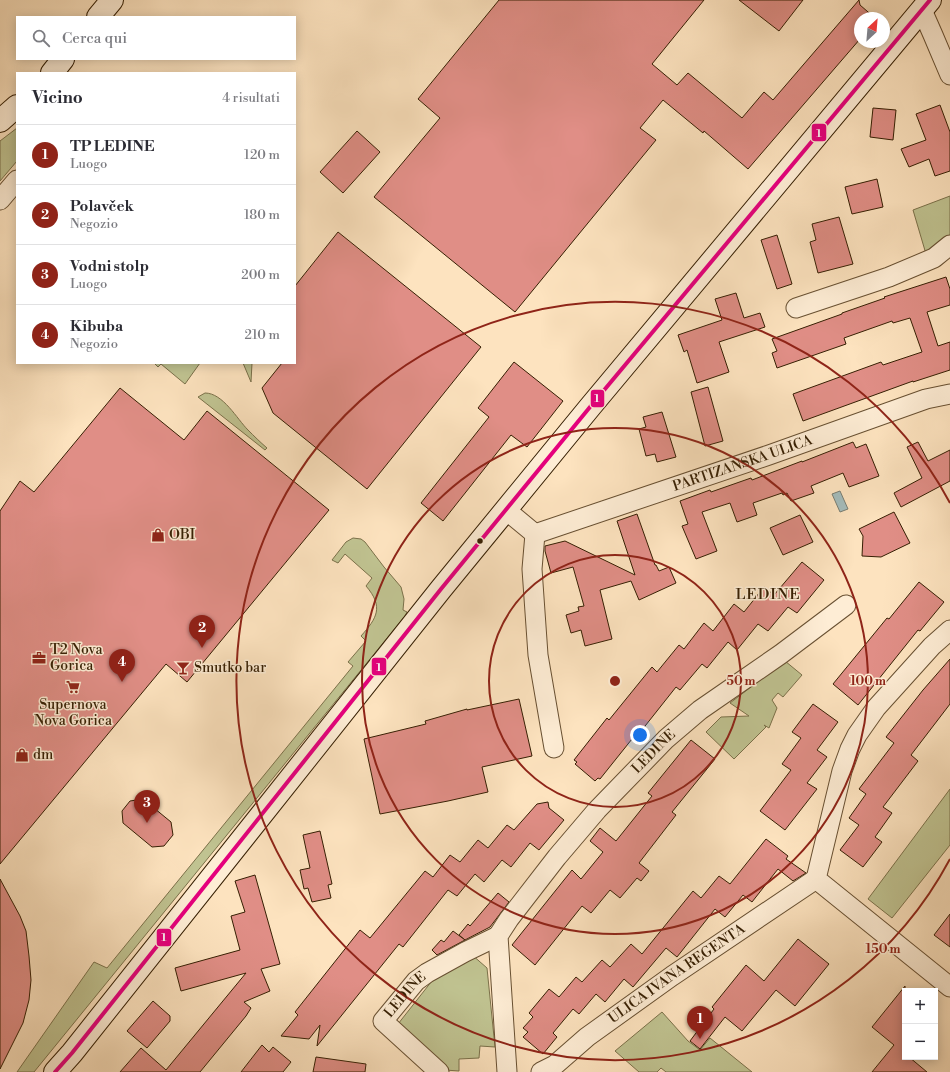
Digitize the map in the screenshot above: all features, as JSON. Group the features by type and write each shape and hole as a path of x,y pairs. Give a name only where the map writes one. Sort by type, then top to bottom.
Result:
{"street":[{"path":"99,16 112,0"},
{"path":"926,5 934,35 950,74"},
{"path":"55,1072 72,1053 441,589 611,382 926,5"},
{"path":"53,72 62,60"},
{"path":"0,121 16,107"},
{"path":"0,200 16,181"},
{"path":"796,308 889,277 934,258 950,245"},
{"name":"PARTIZANSKA ULICA","path":"535,534 768,455 926,399 950,394"},
{"path":"506,510 535,534 532,569 538,655 554,748"},
{"name":"LEDINE","path":"439,1072 383,1021 416,981 426,972 498,936 557,857 597,810 666,739 700,710 781,654 846,605"},
{"path":"950,630 932,646 876,708 857,735 842,771 816,879 950,987"},
{"name":"ULICA IVANA REGENTA","path":"541,1072 555,1065 586,1037 665,981 816,879"},
{"path":"498,936 507,1072"}],"green space":[{"path":"16,129 16,162 0,181 0,141"},
{"path":"950,196 950,236 941,245 926,254 913,210"},
{"path":"161,364 199,364 185,384"},
{"path":"243,364 252,364 251,382"},
{"path":"205,393 212,394 224,402 248,430 267,448 265,450 198,397"},
{"path":"353,538 361,539 365,542 401,587 404,599 403,610 407,612 405,616 34,1072 17,1072 94,962 107,968 353,666 348,662 366,641 361,636 371,624 377,606 372,593 366,586 372,578 345,554 338,563 332,560 346,542"},
{"path":"785,661 802,675 783,697 778,693 772,700 777,708 769,728 764,725 766,727 734,759 706,732 721,717 749,716 730,703"},
{"path":"950,789 950,845 892,918 868,899"},
{"path":"471,954 487,968 495,1047 480,1046 479,1058 459,1059 459,1071 445,1070 398,1024 439,972"},
{"path":"662,1012 688,1041 700,1050 710,1038 752,1072 666,1072 661,1068 657,1072 639,1072 615,1051"}],"water":[{"path":"840,491 848,509 840,512 832,494"}],"building":[{"path":"499,0 704,0 652,64 677,85 688,73 742,118 764,92 773,100 859,0 860,5 868,12 854,12 854,46 748,169 704,131 703,133 663,100 640,128 656,140 515,312 374,197 440,118 418,99"},
{"path":"739,0 803,0 779,31"},
{"path":"940,105 950,132 950,171 935,176 929,159 909,167 901,149 926,140 916,114"},
{"path":"873,108 896,110 893,140 870,137"},
{"path":"357,131 380,152 343,193 320,172"},
{"path":"877,179 883,207 852,214 845,187"},
{"path":"839,217 853,264 818,273 810,242 816,240 812,224"},
{"path":"338,232 481,347 367,489 273,413 262,388 281,364 296,364 296,285"},
{"path":"777,235 792,284 777,289 761,240"},
{"path":"946,277 950,289 950,305 927,312 938,346 950,342 950,370 913,381 803,421 793,394 881,362 883,365 922,352 910,318 893,323 892,321 844,338 846,344 777,368 772,353 777,351 772,339 885,298 884,297"},
{"path":"736,293 744,318 760,313 765,327 719,342 729,372 697,383 687,350 684,352 678,335 722,320 715,299"},
{"path":"514,362 563,401 527,447 511,435 443,521 421,503 489,417 478,408"},
{"path":"708,387 723,441 705,446 691,392"},
{"name":"OBI","path":"120,388 184,440 207,411 329,510 187,682 166,664 0,864 0,511 20,481 34,492"},
{"path":"662,412 676,457 657,462 655,454 646,456 639,429 646,427 643,417"},
{"path":"853,442 856,448 866,444 879,476 849,487 843,473 811,486 814,493 791,501 787,493 783,495 782,493 753,503 757,515 737,522 730,503 702,512 717,551 696,559 682,526 688,524 680,501 710,490 711,492 751,478 752,480"},
{"path":"918,442 928,461 950,450 950,481 901,507 894,493 922,478 907,447"},
{"path":"894,512 910,543 881,557 862,556 863,536 859,529"},
{"path":"637,514 655,565 659,571 669,567 676,583 639,600 631,581 600,590 612,639 585,646 581,630 571,633 566,615 579,611 578,607 584,606 573,567 551,573 545,546 565,541 635,575 617,521"},
{"path":"800,515 813,542 783,555 770,528"},
{"path":"802,562 824,580 797,613 788,607 768,631 758,624 737,650 728,642 707,668 702,664 680,690 676,687 634,740 632,739 600,779 598,778 595,781 575,764 577,762 574,760 607,718 609,720 652,667 657,672 679,645 684,649 704,623 713,631 734,604 744,612 764,587 774,595"},
{"path":"919,582 944,602 920,631 918,630 858,705 833,684 887,618 889,619"},
{"path":"950,659 950,704 911,755 918,761 883,807 892,813 875,837 882,842 863,867 840,850 859,825 849,818 866,794 859,789 894,743 886,737 923,690"},
{"path":"519,699 532,756 482,767 488,792 380,814 364,739 426,724 425,721 467,709"},
{"path":"813,704 838,722 817,750 827,757 807,783 817,789 785,830 760,811 791,770 782,764 801,738 792,732"},
{"path":"691,740 715,759 672,812 676,815 639,863 649,871 641,881 637,878 620,898 610,890 591,913 582,906 535,965 512,945 572,870 581,879 603,852 590,841 600,828 616,841 652,796 648,793"},
{"path":"143,799 171,822 173,835 164,846 152,847 123,823 122,811 130,801"},
{"path":"548,802 549,808 564,820 539,850 530,843 511,867 502,860 484,882 475,874 457,896 448,890 403,947 399,944 317,1046 320,1025 309,1039 281,1036 298,1015 295,1012 360,930 370,938 425,871 433,877 450,855 460,862 478,840 488,848 507,825 514,830 537,804"},
{"path":"320,831 332,884 328,885 331,898 312,902 308,888 304,889 300,870 310,868 303,835"},
{"path":"766,839 788,856 786,859 806,873 793,881 778,869 752,902 743,895 725,917 715,909 677,957 666,948 633,987 624,979 605,1002 596,994 579,1014 573,1009 553,1033 557,1037 543,1054 523,1037 528,1032 523,1028 533,1017 529,1013 549,989 559,997 576,977 582,982 602,960 610,967 631,944 642,954 693,891 701,898 719,876 730,884"},
{"path":"255,875 280,964 261,969 270,991 244,1002 251,1008 246,1016 200,1072 120,1072 141,1048 166,1070 246,973 181,991 175,968 240,950 231,916 245,912 235,881"},
{"path":"0,879 20,916 26,931 31,980 29,1000 23,1023 0,1069"},
{"path":"498,893 509,902 490,927 465,940 459,935 468,924 470,926"},
{"path":"950,914 950,947 934,935"},
{"path":"453,931 465,940 437,955 432,950 441,940 444,942"},
{"path":"798,939 829,964 795,1006 776,990 742,1031 725,1017 700,1049 690,1041 714,1009 712,1007 746,965 764,981"},
{"path":"902,990 902,1060 913,1060 927,1072 872,1072 894,1045 872,1027"},
{"path":"153,1001 170,1016 170,1021 147,1048 127,1031"},
{"path":"262,1045 269,1052 273,1047 291,1062 283,1072 241,1072"},
{"path":"316,1057 366,1064 365,1072 313,1072"}],"transit line":[{"name":"1","path":"55,1072 72,1053 441,589 590,407 930,0"}],"place":[{"name":"OBI","path":"158,535"},
{"name":"Polavček","path":"202,648"},
{"name":"T2 Nova Gorica","path":"39,658"},
{"name":"Smutko bar","path":"183,668"},
{"name":"Kibuba","path":"122,682"},
{"name":"Supernova Nova Gorica","path":"73,687"},
{"name":"dm","path":"22,755"},
{"name":"Vodni stolp","path":"147,823"},
{"name":"TP LEDINE","path":"700,1039"}],"district":[{"name":"LEDINE","path":"768,594"}]}
